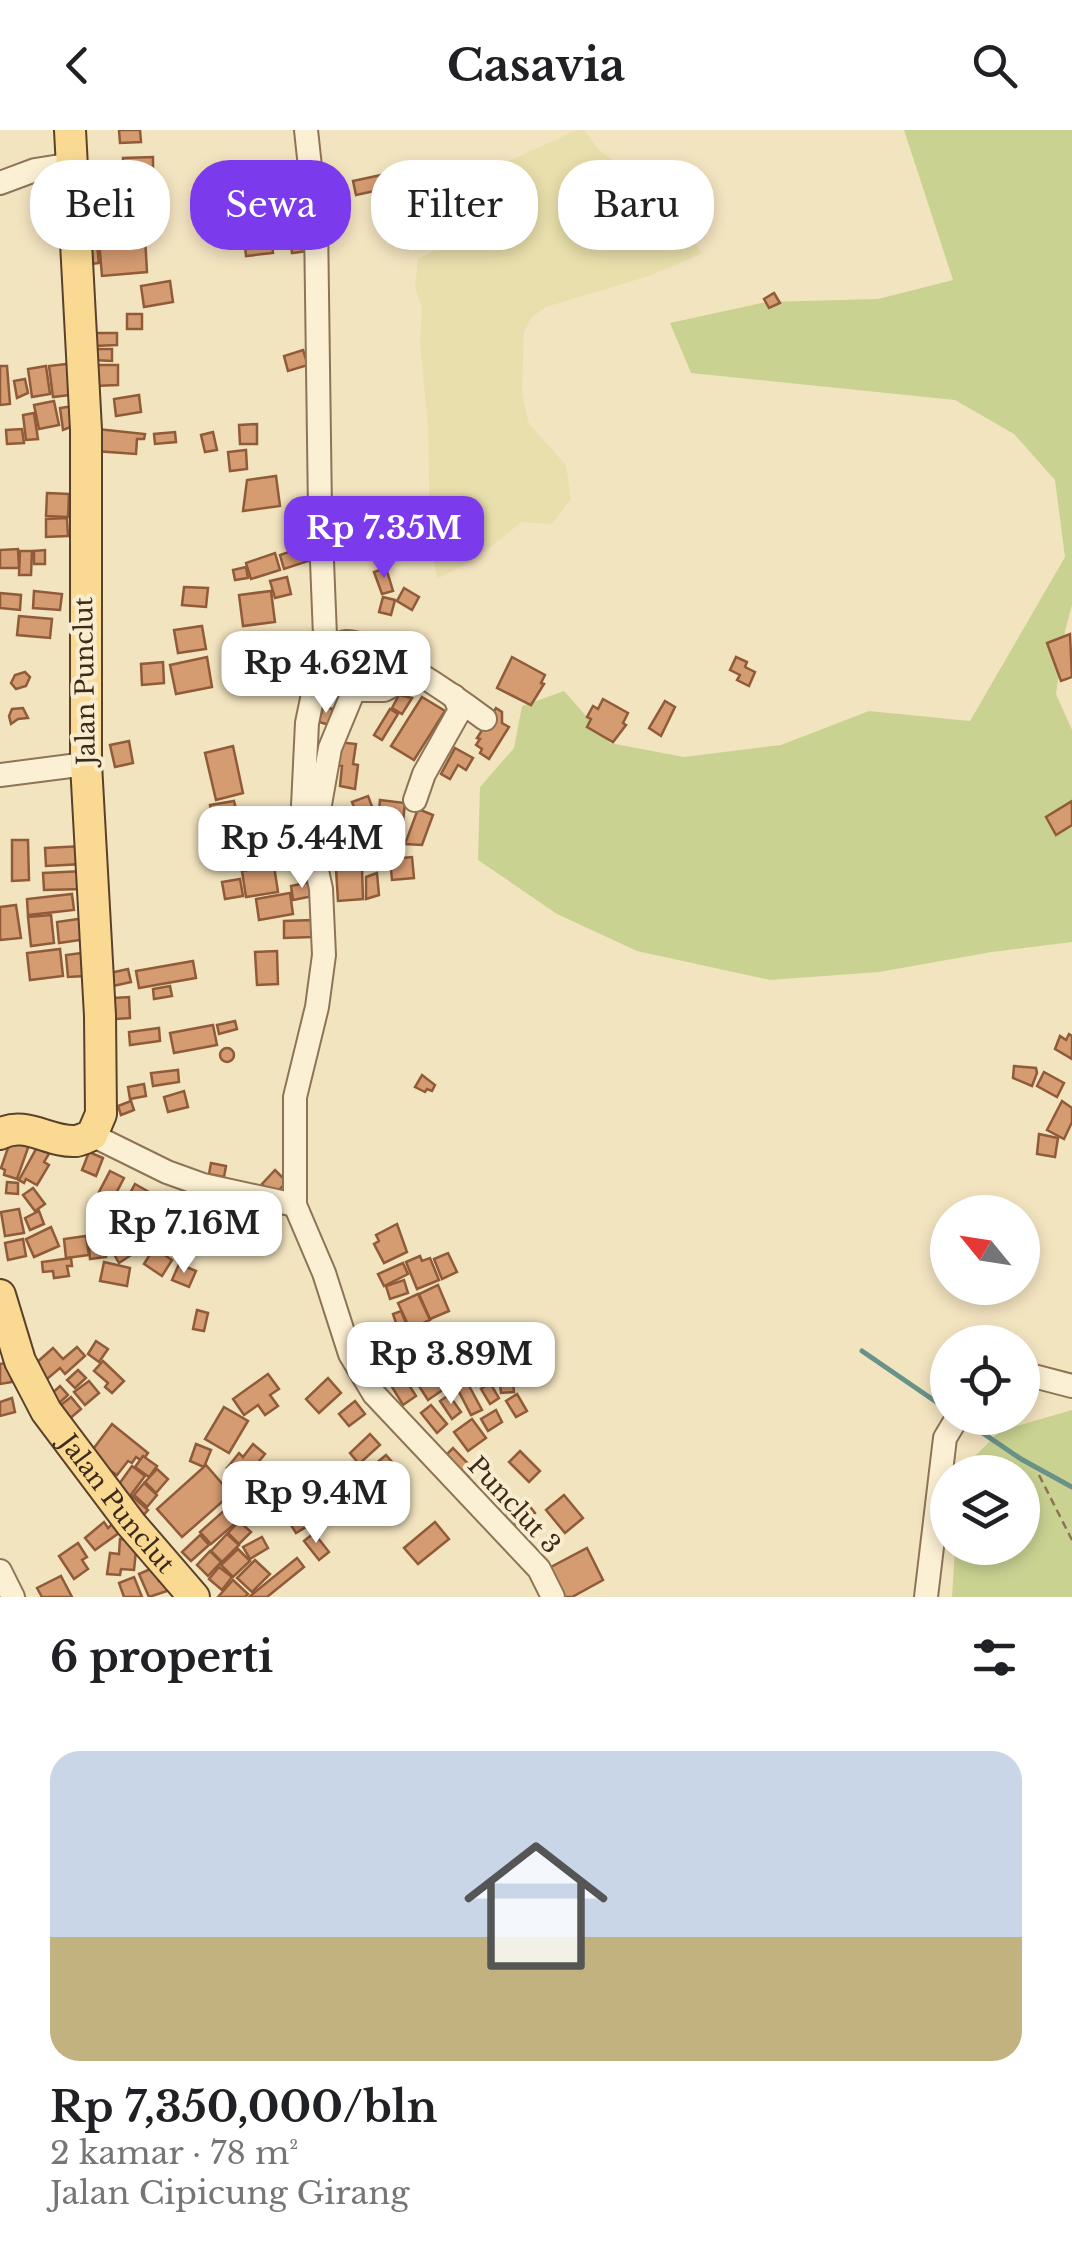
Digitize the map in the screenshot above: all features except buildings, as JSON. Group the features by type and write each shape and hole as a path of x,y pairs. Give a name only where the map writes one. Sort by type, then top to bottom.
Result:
{"main road":[{"name":"Jalan Punclut","path":"70,130 73,160"},
{"name":"Jalan Punclut","path":"77,250 86,430 86,764 100,1016 101,1114 92,1135"},
{"path":"0,1134 23,1130 77,1142 92,1135"},
{"name":"Jalan Punclut","path":"0,1295 20,1361 46,1411 130,1524 194,1597"}],"street":[{"path":"92,1135 203,1185 295,1205 295,1097 317,1008 324,956 321,889 304,806 304,748 325,636 316,222 306,130"},
{"path":"0,183 30,172"},
{"path":"323,648 348,642 409,666 418,676 486,719"},
{"path":"314,856 318,801 330,748 354,690 384,690 418,676"},
{"path":"415,800 424,774 460,710 454,696"},
{"path":"0,776 86,764"},
{"name":"Punclut 3","path":"295,1205 324,1273 350,1354 387,1410 538,1570 553,1597"},
{"path":"1040,1378 1072,1386"},
{"path":"926,1597 951,1435"},
{"path":"0,1571 13,1597"}],"path":[{"path":"1040,1479 1072,1540"}],"shaded area":[{"path":"584,130 599,150 613,160 558,160 558,250 699,250 701,254 649,276 546,307 533,316 524,332 522,394 529,424 566,465 571,499 552,524 522,522 474,560 437,579 430,539 428,427 420,344 422,308 415,288 418,259 434,250 538,250 538,160 511,160"}],"green space":[{"path":"904,130 1072,130 1072,605 1056,694 1072,730 1072,942 879,972 770,980 637,951 557,914 478,860 480,787 514,748 522,706 564,691 610,743 684,757 781,745 869,711 970,721 1065,557 1055,480 1014,434 955,400 691,373 670,323 766,302 878,299 953,280"},
{"path":"1072,1410 1072,1597 952,1597 954,1565 1040,1565 1040,1455 976,1455 996,1435 1040,1435 1040,1419"}],"waterway":[{"path":"862,1351 930,1398"},
{"path":"986,1435 1072,1487"}]}
